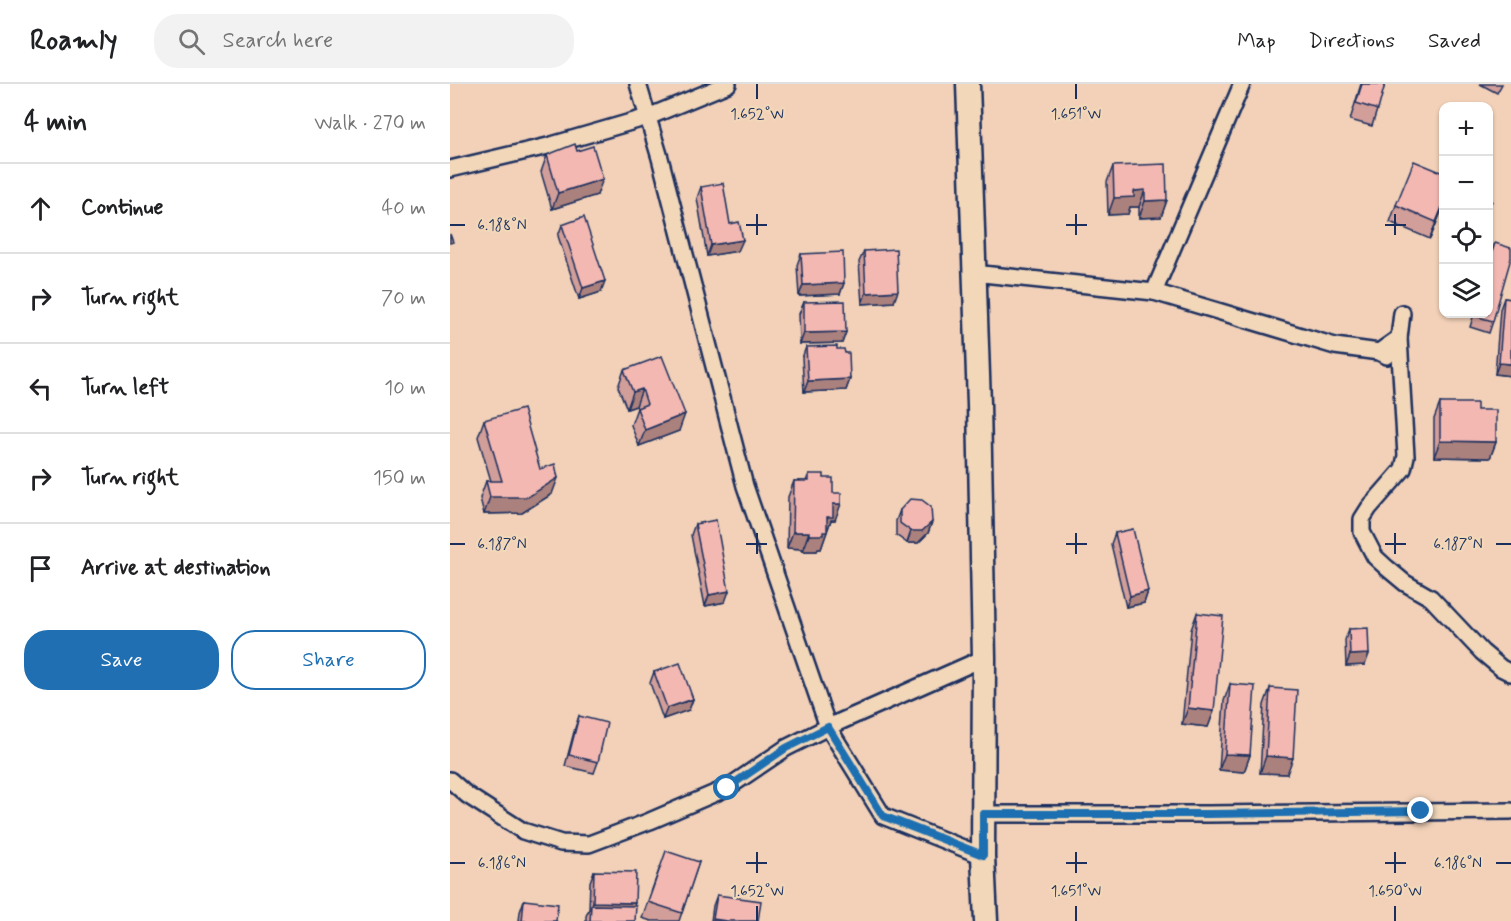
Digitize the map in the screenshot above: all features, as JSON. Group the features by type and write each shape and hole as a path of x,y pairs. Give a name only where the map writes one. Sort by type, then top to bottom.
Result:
{"street":[{"path":"638,84 745,486 828,727 883,816 983,855"},
{"path":"450,170 548,146 648,117 728,84"},
{"path":"968,84 979,404 984,658 983,855 986,921"},
{"path":"1154,291 1242,84"},
{"path":"974,273 1154,291 1335,346 1379,352 1401,361"},
{"path":"1402,313 1399,338 1406,456 1402,469 1362,519 1362,532 1375,557 1405,583 1431,598 1482,652 1511,673"},
{"path":"1379,352 1399,338"},
{"path":"450,780 467,795 523,831 561,843 589,844 727,788 786,748 984,658"},
{"path":"983,814 1511,811"}],"building":[{"path":"1362,84 1385,84 1378,110 1356,103"},
{"path":"575,144 577,151 593,146 603,179 558,193 547,155"},
{"path":"1414,161 1439,171 1439,215 1436,222 1396,205"},
{"path":"1166,164 1167,200 1145,201 1145,190 1134,191 1134,197 1114,198 1113,166"},
{"path":"723,183 730,224 739,222 743,240 711,245 701,187"},
{"path":"584,217 605,281 583,288 562,225"},
{"path":"1495,243 1511,248 1511,258 1493,321 1482,318 1493,318 1493,249"},
{"path":"896,249 898,291 866,293 864,251"},
{"path":"843,252 844,283 803,285 801,254"},
{"path":"1504,298 1511,299 1511,364 1499,363"},
{"path":"845,301 846,332 804,333 804,302"},
{"path":"837,346 837,349 844,349 845,353 849,353 850,379 808,381 806,347"},
{"path":"662,356 685,414 645,430 637,408 647,404 642,389 633,392 624,370"},
{"path":"1440,403 1477,403 1477,410 1496,410 1496,442 1440,441"},
{"path":"523,409 540,469 555,464 558,478 528,497 490,497 486,481 502,481 484,420"},
{"path":"809,474 824,474 824,478 833,478 833,493 841,493 841,504 833,504 833,517 827,517 827,532 823,532 823,535 793,532 794,481 809,481"},
{"path":"910,499 922,500 931,507 932,522 922,531 911,531 900,523 900,510"},
{"path":"716,520 729,591 709,595 695,524"},
{"path":"1133,529 1148,591 1130,596 1115,533"},
{"path":"1197,613 1223,616 1214,711 1188,708"},
{"path":"1368,628 1369,654 1350,655 1349,629"},
{"path":"680,663 693,699 667,708 654,672"},
{"path":"1230,684 1255,686 1250,755 1225,754"},
{"path":"1270,688 1297,690 1293,758 1266,756"},
{"path":"579,716 607,723 598,762 569,755"},
{"path":"666,851 699,862 682,913 648,902"},
{"path":"594,871 636,872 635,903 593,902"},
{"path":"717,895 761,901 758,921 713,919"},
{"path":"524,900 558,904 556,921 522,921"},
{"path":"591,905 636,906 635,921 590,921"}],"route":[{"path":"727,788 786,748 828,727 883,816 983,855 983,814 1421,811"}]}
